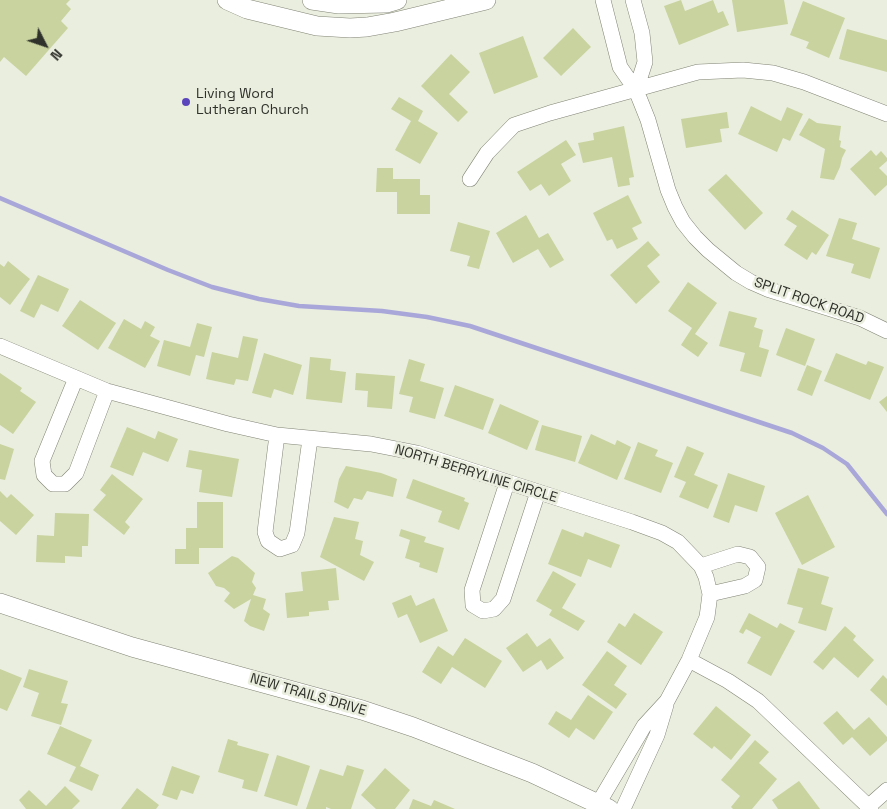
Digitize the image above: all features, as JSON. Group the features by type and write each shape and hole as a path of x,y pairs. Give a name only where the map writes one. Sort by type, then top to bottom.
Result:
{"street":[{"path":"227,0 247,9 316,26 350,28 395,22 486,0"},
{"path":"312,0 339,4 387,3 397,0"},
{"name":"SPLIT ROCK ROAD","path":"603,0 620,67 636,90 648,120 668,190 683,222 708,250 736,273 751,282 776,292 860,318 887,331"},
{"path":"633,0 642,32 645,62 636,90"},
{"path":"470,179 499,138 514,126 550,112 698,72 734,70 773,73 804,82 887,114"},
{"name":"NORTH BERRYLINE CIRCLE","path":"0,346 107,391 276,435 371,444 417,454 662,532 678,542 701,566 706,577 710,594 707,617 689,660 667,701 657,735 623,809"},
{"path":"76,378 42,461 44,475 53,484 65,484 76,472 107,391"},
{"path":"276,435 265,532 268,541 280,549 292,545 297,533 310,439"},
{"path":"507,483 472,590 473,604 483,611 494,609 503,599 538,492"},
{"path":"701,566 738,554 750,557 758,568 755,580 745,586 710,594"},
{"name":"NEW TRAILS DRIVE","path":"0,603 132,647 388,718 532,773 600,807"},
{"path":"689,660 728,681 758,701 870,808 887,790"},
{"name":"NORTH BERRYLINE CIRCLE","path":"600,807 644,726 667,701"}],"building":[{"path":"0,0 70,0 66,4 71,9 61,21 68,28 26,76 4,57 0,62"},
{"path":"681,0 685,11 713,0 718,13 723,11 729,25 679,45 664,6"},
{"path":"732,0 784,0 788,24 737,32"},
{"path":"803,1 845,18 829,58 806,48 809,42 790,35"},
{"path":"573,28 591,47 561,76 543,58"},
{"path":"847,29 887,40 887,72 839,59"},
{"path":"523,36 538,77 494,94 479,53"},
{"path":"451,54 470,72 449,94 468,112 458,122 421,86"},
{"path":"399,97 423,111 418,121 438,133 420,164 395,150 411,121 391,109"},
{"path":"751,106 781,121 787,107 803,114 790,141 783,138 777,152 738,134"},
{"path":"727,112 729,128 720,129 722,142 686,148 681,119"},
{"path":"809,118 817,123 841,126 840,147 846,150 834,180 820,178 825,149 799,135"},
{"path":"624,126 634,177 629,178 630,185 618,187 612,157 583,163 578,143 594,140 593,133"},
{"path":"566,140 576,155 561,164 571,181 549,196 541,184 530,191 517,172"},
{"path":"871,150 876,156 881,151 887,158 887,161 879,168 887,176 887,185 875,196 850,169"},
{"path":"377,168 393,168 393,179 420,179 420,195 430,195 430,214 397,214 397,192 376,192"},
{"path":"726,174 763,213 745,230 708,190"},
{"path":"628,195 642,223 632,228 638,239 617,249 612,239 607,241 593,213"},
{"path":"792,210 829,235 816,255 812,252 807,260 784,245 797,226 786,219"},
{"path":"526,215 539,238 548,233 564,260 550,268 538,249 513,263 496,233"},
{"path":"839,218 857,223 852,239 880,248 870,279 851,273 854,264 826,256"},
{"path":"458,222 490,231 479,269 467,266 470,256 450,251"},
{"path":"648,241 660,255 647,266 660,282 636,304 610,275"},
{"path":"8,261 30,279 10,305 0,297 0,264 4,267"},
{"path":"38,275 69,289 58,312 41,304 34,318 20,311"},
{"path":"688,282 717,303 695,334 708,343 698,357 681,345 692,328 668,311"},
{"path":"80,300 116,323 98,350 62,326"},
{"path":"729,311 757,318 754,327 763,330 759,347 769,350 761,377 740,371 745,353 719,346"},
{"path":"124,319 141,329 145,321 155,327 150,336 160,341 145,368 108,348"},
{"path":"197,323 212,327 204,357 196,355 190,376 157,366 164,340 190,347"},
{"path":"786,328 815,339 805,366 776,355"},
{"path":"243,336 258,339 248,381 236,379 234,385 206,379 212,352 238,358"},
{"path":"264,353 302,365 293,395 274,389 271,398 252,393"},
{"path":"836,353 866,365 868,361 884,367 870,400 824,381"},
{"path":"310,357 331,359 330,370 346,372 342,403 306,399"},
{"path":"409,359 425,364 420,381 444,388 435,419 409,412 413,397 399,394"},
{"path":"807,365 822,371 812,396 797,390"},
{"path":"0,373 22,388 20,391 36,402 13,434 0,425"},
{"path":"356,373 395,376 392,409 367,407 368,391 355,390"},
{"path":"455,385 494,399 483,430 444,416"},
{"path":"887,396 887,412 879,402"},
{"path":"500,404 539,421 527,450 488,433"},
{"path":"542,425 582,436 575,462 535,450"},
{"path":"127,427 155,439 158,431 178,439 168,462 143,452 133,476 110,467"},
{"path":"591,434 615,445 617,440 631,447 617,480 578,463"},
{"path":"638,442 658,450 655,456 673,463 661,493 624,479"},
{"path":"0,444 14,449 5,480 0,479"},
{"path":"687,446 704,453 694,475 718,485 708,509 679,497 686,482 674,477"},
{"path":"189,450 239,459 232,497 199,492 202,470 186,467"},
{"path":"346,466 381,473 397,479 393,497 367,491 362,500 354,498 348,509 334,502 339,479"},
{"path":"728,473 765,486 757,512 735,505 729,523 713,517"},
{"path":"112,474 143,499 125,522 130,527 124,535 93,510 106,495 100,490"},
{"path":"413,479 465,498 464,501 469,503 459,530 438,522 442,511 406,498"},
{"path":"0,491 7,498 11,494 34,515 16,535 0,521"},
{"path":"808,495 835,547 802,565 775,513"},
{"path":"197,502 223,502 223,548 199,548 199,564 175,564 175,549 186,549 186,528 197,528"},
{"path":"55,513 89,514 88,546 82,546 82,557 65,556 65,563 36,562 37,535 54,536"},
{"path":"334,517 359,522 355,539 363,541 360,555 374,562 364,581 320,557"},
{"path":"401,529 426,537 424,542 444,548 437,573 419,567 420,563 405,558 410,540 399,536"},
{"path":"562,529 583,537 585,532 620,545 611,568 588,559 581,577 548,564"},
{"path":"232,556 238,558 255,573 252,582 256,588 253,595 266,599 263,609 270,614 264,631 250,626 244,621 251,599 234,609 224,601 230,593 224,588 216,586 208,573"},
{"path":"336,568 339,600 328,601 329,610 309,612 309,616 287,618 285,593 303,591 301,572"},
{"path":"798,568 829,577 821,604 833,608 826,631 798,623 803,608 787,604"},
{"path":"553,571 576,584 562,608 585,621 578,631 549,615 552,610 536,601"},
{"path":"411,595 416,606 434,598 448,631 420,643 407,614 398,618 392,603"},
{"path":"634,613 663,632 641,665 607,642 619,623 625,627"},
{"path":"749,613 777,628 780,623 795,631 771,676 747,663 761,637 746,629 743,634 739,632"},
{"path":"845,626 856,636 853,640 874,660 858,678 834,657 823,670 813,662"},
{"path":"527,633 537,647 550,638 564,658 547,670 541,660 523,672 506,648"},
{"path":"465,638 502,661 485,688 452,667 441,684 422,672 438,646 453,656"},
{"path":"607,651 627,666 614,685 627,694 616,709 582,685"},
{"path":"0,669 22,678 7,711 0,708"},
{"path":"29,669 68,681 61,703 68,704 61,725 31,716 39,693 23,687"},
{"path":"883,675 887,679 887,706 870,690"},
{"path":"588,695 613,712 594,740 576,728 569,738 548,724 556,711 571,720"},
{"path":"716,706 751,735 731,760 714,746 712,749 693,734"},
{"path":"837,711 854,730 869,717 887,737 887,741 870,756 852,737 843,745 823,723"},
{"path":"60,726 92,740 80,766 99,775 92,791 69,781 76,767 47,754"},
{"path":"228,739 238,742 237,745 269,754 257,792 242,788 244,780 218,772"},
{"path":"755,740 769,752 759,763 777,779 752,809 733,809 731,807 740,796 721,780"},
{"path":"277,755 310,766 297,806 264,796"},
{"path":"347,765 364,770 351,809 331,809 326,807 326,809 306,809 320,769 343,776"},
{"path":"172,766 200,776 193,794 181,790 177,800 162,795"},
{"path":"385,768 410,790 395,809 376,809 361,795"},
{"path":"799,781 820,809 778,809 772,800"},
{"path":"65,786 80,801 72,809 26,809 19,800 29,790 46,806"},
{"path":"137,788 159,805 156,809 121,809"},
{"path":"413,799 431,806 434,800 455,809 409,809"}],"waterway":[{"path":"0,198 212,287 259,299 299,306 382,311 427,317 470,326 792,433 823,448 847,464 887,514"}],"place":[{"name":"Living Word Lutheran Church","path":"186,102"}]}
